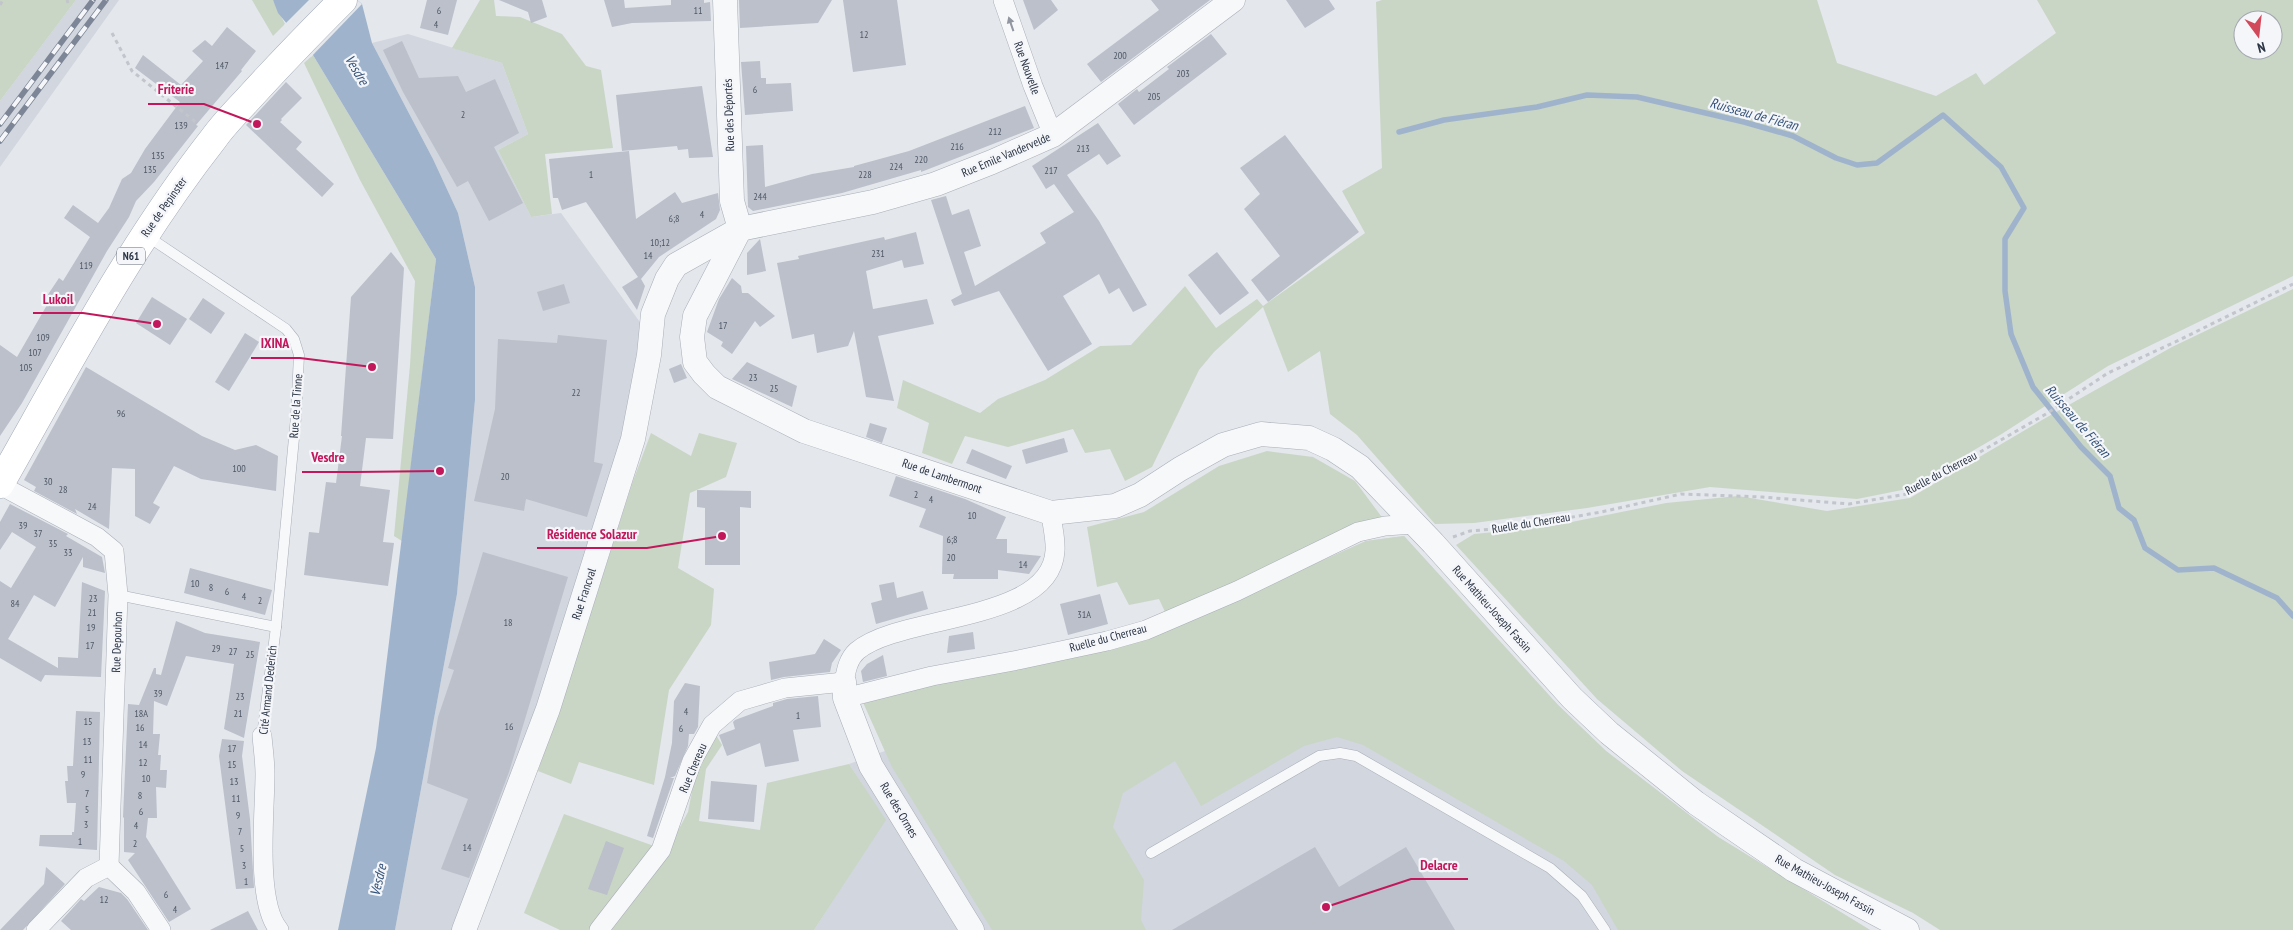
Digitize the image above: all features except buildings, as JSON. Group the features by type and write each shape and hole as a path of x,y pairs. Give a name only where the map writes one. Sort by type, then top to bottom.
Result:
{"main road":[{"name":"Rue de Pepinster","path":"0,484 88,328 144,234 214,136 292,50 343,0"}],"street":[{"name":"Rue des Déportés","path":"725,0 732,202 740,229"},
{"name":"Rue Nouvelle","path":"1003,0 1033,86 1054,135"},
{"name":"Rue Emile Vandervelde","path":"740,229 873,202 936,184 1054,135 1233,0"},
{"name":"Rue de Lambermont","path":"740,229 695,316 692,337 695,362 717,387 804,431 1051,514"},
{"name":"Rue Francval","path":"464,930 548,709 630,448 649,355 653,314 656,305 667,279 676,265 740,229"},
{"name":"Rue Mathieu-Joseph Fassin","path":"1051,514 1116,506 1140,495 1223,444 1262,434 1309,438 1333,449 1360,467 1433,543 1572,698 1609,733 1696,803 1794,870 1907,930"},
{"name":"Rue Depouhon","path":"0,484 97,537 114,551 118,595 109,866"},
{"path":"845,690 848,664 856,652 870,643 894,633 968,616 995,607 1022,596 1038,585 1050,570 1055,552 1051,514"},
{"name":"Ruelle du Cherreau","path":"845,690 1027,658 1107,641 1146,630 1237,591 1358,532 1385,526 1414,524"},
{"name":"Rue Chereau","path":"599,930 661,850 692,762 712,725 740,701 785,688 845,690"},
{"name":"Rue des Ormes","path":"845,690 872,766 972,930"},
{"name":"Cité Armand Dederich","path":"262,736 265,772 264,884 272,922 279,930"},
{"path":"36,930 86,878 109,866 136,892 161,930"}],"lane":[{"name":"Rue de la Tinne","path":"144,234 286,328 294,339 299,355 296,417 276,627"},
{"name":"Cité Armand Dederich","path":"118,595 276,627 262,736"},
{"path":"1151,853 1318,756 1340,753 1356,756 1550,868 1566,880 1582,896 1605,930"}],"path":[{"path":"0,5 3,0"},
{"path":"112,33 132,71 214,136"},
{"name":"Ruelle du Cherreau","path":"1433,543 1470,532 1516,527 1681,494 1762,497 1849,504 1907,494 2046,414 2108,373 2293,284"}],"shaded area":[{"path":"76,0 119,0 0,167 0,101"},
{"path":"408,34 502,63 528,134 498,150 531,217 561,213 642,325 630,422 602,522 459,930 395,930 457,594 475,400 475,287 458,213 433,159 372,43"},
{"path":"1404,536 1558,705 1606,751 1718,837 1870,930 814,930 885,820 849,764 885,751 878,733 1185,622 1366,541"}],"green space":[{"path":"0,0 76,0 0,101"},
{"path":"252,0 273,0 285,24 273,36"},
{"path":"480,0 494,0 496,16 520,17 562,34 586,66 601,70 613,148 545,154 552,214 531,217 498,150 528,134 502,63 452,48"},
{"path":"1382,0 1817,0 1837,63 1936,96 1976,73 1984,85 2056,33 2037,0 2293,0 2293,276 2108,366 2000,435 1907,489 1857,499 1710,487 1587,508 1474,523 1435,524 1357,435 1330,414 1320,351 1288,372 1263,307 1214,352 1199,370 1152,467 1125,481 1110,449 1085,453 1073,429 1008,447 965,436 952,464 922,453 929,423 897,408 903,380 980,413 998,399 1045,380 1100,346 1131,345 1185,286 1216,328 1257,299 1263,306 1365,233 1342,191 1382,168 1376,2"},
{"path":"313,55 436,259 402,541 394,536 410,365 415,281 360,180 304,63"},
{"path":"2293,289 2293,930 1940,930 1913,913 1835,875 1682,771 1597,699 1456,545 1474,534 1547,527 1666,503 1738,496 1827,511 1910,498 2042,420 2172,347"},
{"path":"651,433 691,456 699,433 737,443 726,477 690,493 678,568 714,589 711,625 669,690 654,785 579,762 571,784 538,771 633,481"},
{"path":"1267,451 1313,457 1355,481 1384,520 1166,614 1159,599 1129,605 1117,582 1097,587 1087,527 1144,512 1219,466"},
{"path":"1404,536 1558,705 1606,751 1718,837 1870,930 1618,930 1592,885 1564,861 1363,745 1337,737 1304,746 1201,806 1175,761 1123,793 1113,827 1144,880 1141,920 1146,930 992,930 892,767 861,698 1185,622 1366,541"},
{"path":"716,735 722,745 706,769 699,821 760,830 767,783 849,764 886,820 814,930 609,930 657,870 688,812 697,766"},
{"path":"564,814 654,846 633,879 590,930 560,930 524,913"}],"water":[{"name":"Vesdre","path":"273,0 357,0 362,4 372,43 433,159 458,213 475,287 475,400 457,594 395,930 338,930 376,748 436,259 313,55 278,13"}],"pier":[{"path":"309,0 357,0 362,4 311,57 284,25"}],"waterway":[{"name":"Ruisseau de Fiéran","path":"1399,132 1444,120 1537,107 1587,95 1637,97 1744,122 1793,136 1836,158 1857,165 1877,163 1943,115 2001,167 2024,208 2005,239 2005,291 2011,334 2033,387 2081,447 2110,476 2119,508 2134,520 2145,548 2178,570 2214,568 2277,598 2293,616"}],"railway":[{"path":"0,124 93,0"},
{"path":"0,141 106,0"}],"place":[{"name":"Friterie","path":"257,124"},
{"name":"Lukoil","path":"157,324"},
{"name":"IXINA","path":"372,367"},
{"name":"Vesdre","path":"440,471"},
{"name":"Résidence Solazur","path":"722,536"},
{"name":"Delacre","path":"1326,907"}]}
